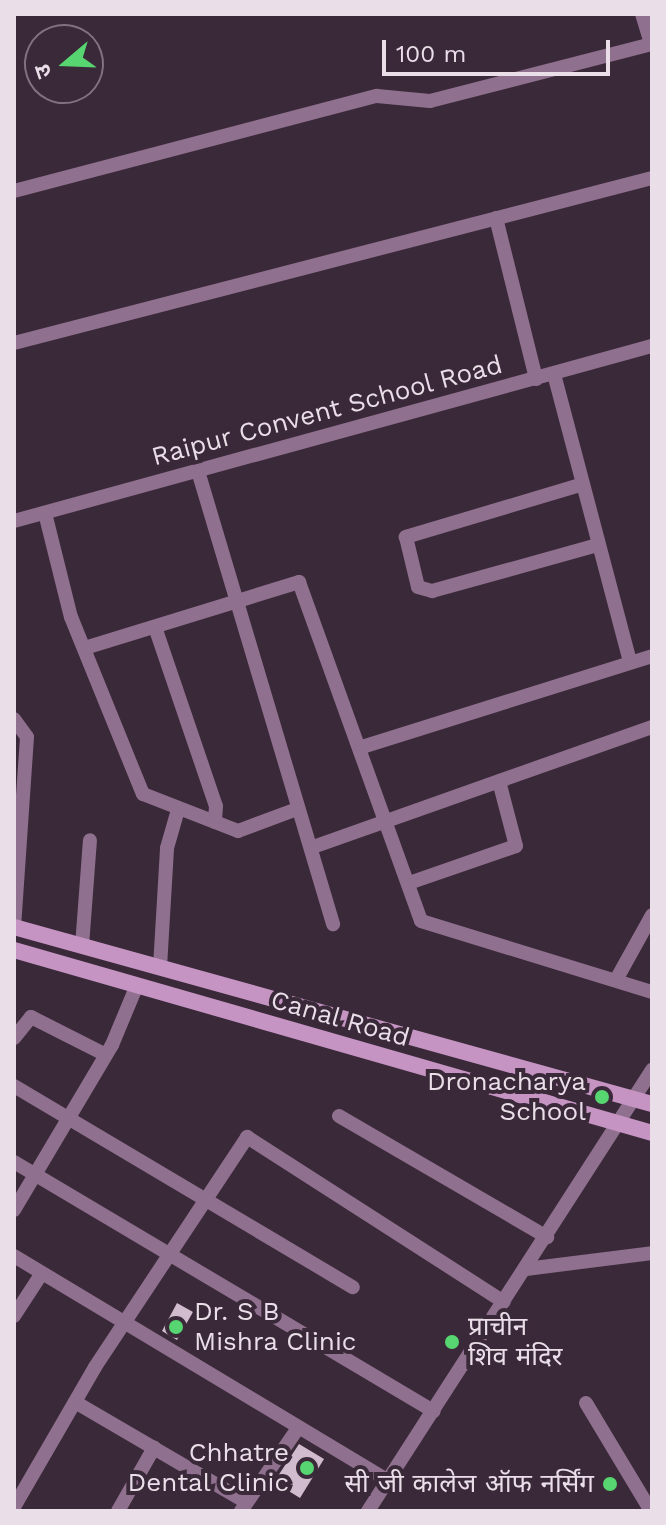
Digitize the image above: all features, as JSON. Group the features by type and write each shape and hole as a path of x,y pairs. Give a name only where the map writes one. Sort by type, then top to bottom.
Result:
{"main road":[{"name":"Canal Road","path":"14,927 644,1102"},
{"name":"Canal Road","path":"14,950 652,1133"}],"street":[{"path":"14,191 377,96 430,101 651,44 642,14"},
{"path":"14,343 652,178"},
{"path":"496,218 536,379"},
{"name":"Raipur Convent School Road","path":"14,521 652,346"},
{"path":"554,374 594,546 630,661"},
{"path":"198,471 232,604 297,809 313,847 333,924"},
{"path":"580,485 406,537 418,587 432,591 594,546"},
{"path":"45,513 71,617 88,647 143,794 177,813 238,831 297,809"},
{"path":"88,647 299,582 362,747 383,819 421,921 432,927 652,992"},
{"path":"155,627 216,806 215,822"},
{"path":"362,747 652,656"},
{"path":"14,719 27,737 14,927"},
{"path":"313,847 383,819 652,727"},
{"path":"409,883 516,846 499,781"},
{"path":"160,967 167,848 177,813"},
{"path":"82,946 90,840"},
{"path":"616,980 652,915"},
{"path":"14,1210 104,1054 137,985"},
{"path":"14,1038 31,1017 104,1054"},
{"path":"368,1511 620,1125 644,1102 652,1070"},
{"path":"14,1086 353,1287"},
{"path":"339,1116 547,1237"},
{"path":"14,1507 75,1402 211,1203 247,1137 504,1302"},
{"path":"14,1162 171,1260 434,1411"},
{"path":"526,1269 652,1253"},
{"path":"14,1256 388,1481"},
{"path":"14,1316 42,1273"},
{"path":"75,1402 244,1506 298,1428"},
{"path":"586,1403 651,1511"},
{"path":"118,1511 154,1448"}],"building":[{"path":"177,1303 193,1312 177,1340 162,1331"},
{"path":"299,1444 324,1459 300,1498 274,1482"}],"place":[{"name":"Dronacharya School","path":"602,1097"},
{"name":"Dr. S B Mishra Clinic","path":"176,1327"},
{"name":"प्राचीन शिव मंदिर","path":"452,1342"},
{"name":"Chhatre Dental Clinic","path":"307,1468"},
{"name":"सी जी कालेज ऑफ नर्सिंग","path":"610,1484"}]}
